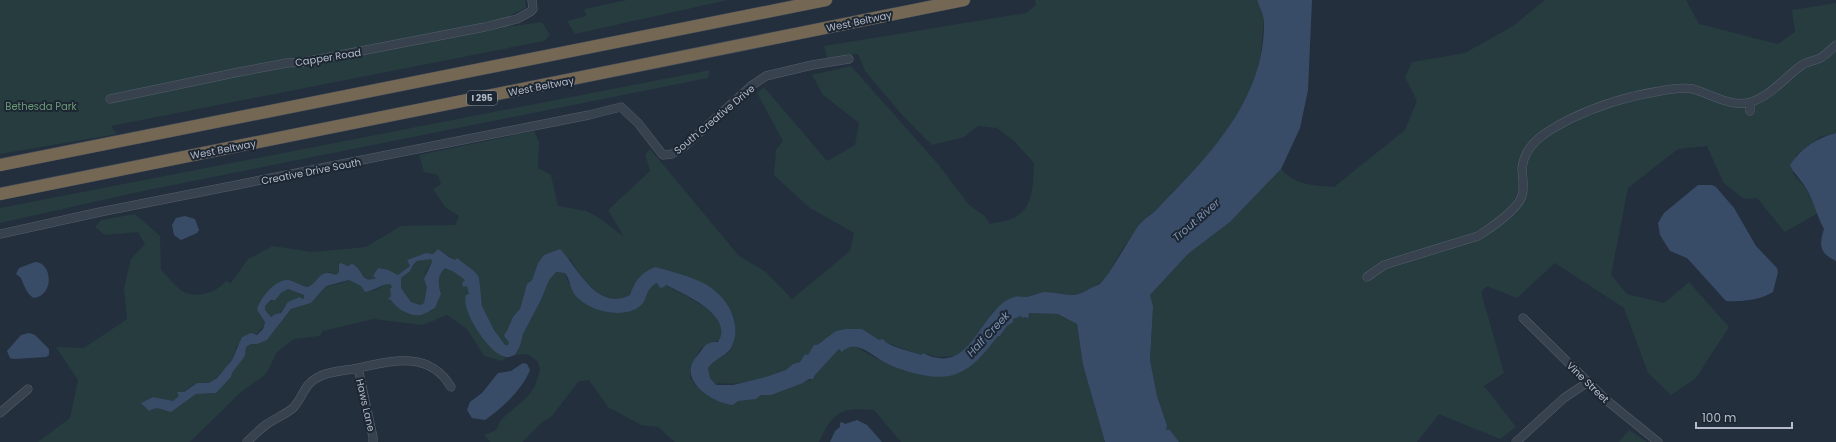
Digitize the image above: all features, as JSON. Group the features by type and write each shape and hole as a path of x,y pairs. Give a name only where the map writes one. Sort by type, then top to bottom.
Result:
{"highway":[{"path":"0,165 826,0"},
{"name":"West Beltway","path":"0,194 964,0"}],"street":[{"name":"Capper Road","path":"110,99 239,72 287,63 304,62 485,27 524,16 533,9 532,0"},
{"path":"1367,277 1384,265 1478,236 1487,231 1518,204 1522,195 1523,161 1528,149 1534,141 1556,126 1589,110 1631,96 1681,88 1693,89 1713,98 1735,102 1750,107 1804,63 1821,58 1836,46"},
{"name":"South Creative Drive","path":"621,107 638,123 663,155 672,154 720,116 751,86 766,76 812,65 849,59"},
{"name":"Creative Drive South","path":"0,234 589,115 621,107"},
{"name":"Vine Street","path":"1523,318 1605,399 1658,442"},
{"path":"247,442 263,427 292,408 302,398 311,381 316,378 393,360 407,360 430,366 446,378 451,387"},
{"name":"Haws Lane","path":"358,368 373,442"},
{"path":"1516,442 1564,398 1588,382"},
{"path":"0,413 28,389"}],"green space":[{"name":"Bethesda Park","path":"0,0 525,0 526,8 504,18 507,27 542,22 550,35 544,41 111,126 117,134 0,154"},
{"path":"627,0 728,0 575,34 567,21 586,16 584,9"},
{"path":"1035,0 1257,0 1264,19 1260,62 1251,90 1231,126 1210,153 1158,208 1141,223 1123,248 1105,279 1090,290 1075,295 1043,292 1025,297 1014,297 994,310 968,347 955,356 938,357 923,353 921,355 879,340 862,329 846,329 820,342 808,355 805,354 800,362 778,374 744,383 718,383 716,385 710,378 708,368 728,353 733,345 735,324 733,314 655,267 634,285 630,295 620,298 611,298 595,290 581,275 570,259 538,263 532,280 527,284 520,309 504,336 510,342 508,345 505,345 494,330 482,306 479,277 475,272 457,259 455,260 438,249 433,254 426,253 407,260 410,266 398,275 377,268 376,278 369,279 364,276 356,266 339,264 339,272 336,275 329,272 308,287 287,280 257,310 265,322 263,327 253,337 236,347 230,361 222,372 213,380 207,384 194,384 177,393 180,396 173,401 153,397 141,403 153,408 163,408 171,412 196,394 216,393 245,356 246,347 251,344 267,340 291,309 311,303 326,286 349,280 373,291 386,284 390,284 392,287 390,289 391,296 389,298 406,313 421,315 435,308 441,294 439,277 445,268 454,272 465,280 463,287 467,285 497,353 506,358 502,361 484,356 467,329 447,315 423,325 373,319 323,331 320,336 294,339 277,352 266,374 241,392 190,442 38,442 70,418 78,380 56,347 84,348 127,319 124,288 131,259 145,244 138,232 105,235 95,227 101,220 135,214 160,236 161,270 182,291 199,295 206,294 217,289 226,281 231,283 248,259 273,246 312,252 366,247 401,226 455,225 459,216 446,208 433,189 441,184 438,175 424,172 419,155 534,131 539,142 538,168 551,175 558,206 586,211 601,219 624,237 608,210 650,171 645,154 650,149 739,256 766,272 792,299 850,251 854,233 810,208 774,175 776,150 783,141 757,93 764,87 827,161 855,145 859,123 823,95 812,75 851,66 938,164 969,205 985,216 990,224 1011,219 1019,215 1024,210 1031,196 1034,163 1014,141 997,128 978,126 964,137 932,145 904,117 865,71 858,54 827,58 824,46 1026,13 1036,5"},
{"path":"1545,0 1686,0 1699,24 1778,44 1795,32 1792,10 1836,3 1836,133 1820,137 1796,155 1793,174 1805,187 1818,213 1785,232 1757,198 1744,199 1723,182 1707,146 1678,149 1628,188 1611,275 1627,294 1664,303 1689,282 1729,327 1696,378 1671,395 1648,373 1624,308 1555,263 1517,298 1487,286 1481,292 1504,373 1484,386 1516,427 1500,439 1439,414 1417,442 1179,442 1170,430 1166,430 1167,424 1157,396 1150,360 1153,306 1150,295 1188,254 1230,222 1281,169 1292,178 1306,184 1334,187 1405,130 1417,101 1405,77 1412,62 1465,53 1513,26"},
{"path":"710,70 708,78 143,191 0,223 0,208"},
{"path":"431,258 432,262 425,273 427,287 424,303 420,305 411,302 400,288 401,278 410,271 417,261"},
{"path":"556,272 565,273 568,282 591,306 646,298 650,286 658,283 687,296 711,311 721,323 722,330 720,340 701,348 690,367 690,377 695,385 718,400 756,399 761,395 803,383 814,378 815,375 839,349 843,352 847,347 856,347 883,362 923,375 980,358 999,335 1001,336 1013,319 1021,316 1028,319 1029,313 1058,314 1077,324 1083,365 1105,442 901,442 874,410 862,409 845,411 839,414 829,424 819,442 675,442 658,427 641,425 608,407 589,380 578,382 552,416 540,424 523,442 490,442 484,435 496,430 501,420 528,396 535,386 540,370 538,362 528,354 515,355 520,346 523,334 541,300 549,279"},
{"path":"288,289 304,295 304,298 285,306 280,313 271,317 265,310 265,306"},
{"path":"1629,430 1647,442 1619,442"}],"water":[{"path":"1257,0 1312,0 1308,90 1300,128 1281,169 1230,222 1188,254 1150,295 1153,306 1150,360 1157,396 1167,425 1166,430 1170,430 1179,442 1105,442 1083,365 1077,324 1058,314 1029,313 1028,319 1021,316 1013,319 1013,322 1007,326 980,358 963,371 956,374 939,377 908,372 882,361 863,349 852,347 847,348 842,352 839,349 813,379 809,379 803,383 771,395 761,395 756,399 738,401 733,405 715,400 699,388 693,381 691,373 692,364 707,344 718,342 721,332 719,323 714,314 705,307 666,285 660,288 657,283 650,288 643,303 633,310 615,313 606,312 581,301 573,292 565,273 556,272 549,280 541,300 523,334 520,346 515,355 510,357 499,354 484,340 467,310 465,302 466,295 469,294 467,286 463,287 462,283 465,280 454,272 445,268 442,271 439,280 441,294 435,308 426,313 421,315 413,315 404,312 388,299 391,296 390,289 392,287 390,284 365,292 361,286 349,280 326,286 311,303 291,309 267,340 257,344 251,344 246,347 245,356 232,373 231,377 216,393 196,394 171,412 157,408 149,411 141,403 153,397 173,401 179,396 177,392 184,392 197,383 209,383 217,378 232,360 242,337 251,333 257,335 263,329 265,322 257,310 258,306 268,291 277,283 289,280 308,287 323,274 330,273 336,275 339,272 339,264 341,263 348,266 352,264 356,266 367,279 376,278 373,276 378,268 388,270 398,275 410,266 407,260 426,253 433,254 438,249 455,260 457,258 479,277 482,306 494,330 505,345 508,345 509,342 504,336 505,333 513,317 520,309 527,284 532,280 538,263 544,255 560,249 589,286 608,298 618,299 630,295 639,278 655,267 699,281 716,292 723,299 733,317 735,336 732,346 728,352 708,368 710,378 716,385 733,385 766,377 786,370 793,364 800,362 805,354 808,355 814,345 817,345 836,331 846,329 862,329 879,340 883,339 885,342 894,347 921,355 923,353 940,358 953,356 964,349 974,339 992,314 1002,304 1014,297 1026,297 1044,292 1074,295 1084,292 1102,282 1135,230 1178,187 1215,146 1245,100 1256,75 1262,48 1264,20","holes":["431,259 432,262 424,279 427,287 424,303 420,305 411,302 401,288 401,278 410,271 417,261","288,289 304,295 304,298 302,299 300,297 288,302 281,313 275,314 271,317 265,310 265,306 271,300 275,300 281,293"]},
{"path":"1836,133 1836,261 1823,252 1821,240 1824,229 1806,188 1790,165 1794,159 1810,144"},
{"path":"1698,185 1712,185 1716,187 1734,208 1756,246 1777,268 1778,272 1773,292 1763,297 1750,300 1726,301 1687,258 1670,251 1660,235 1658,223 1664,213"},
{"path":"185,216 195,219 199,230 197,233 181,240 174,235 172,225 176,218"},
{"path":"35,262 41,263 45,267 49,279 45,291 41,296 34,298 28,292 21,278 16,274 19,268"},
{"path":"29,333 35,335 49,349 49,355 46,357 10,358 7,351 21,335"},
{"path":"523,363 527,364 530,370 527,377 511,398 485,420 472,418 467,410 470,402 482,393 498,373 511,371"},
{"path":"857,420 867,425 882,442 830,442 835,431 840,427 840,423 842,422 845,424"}],"water label":[{"name":"Trout River","path":"1196,220"},
{"name":"Half Creek","path":"988,334"}]}
